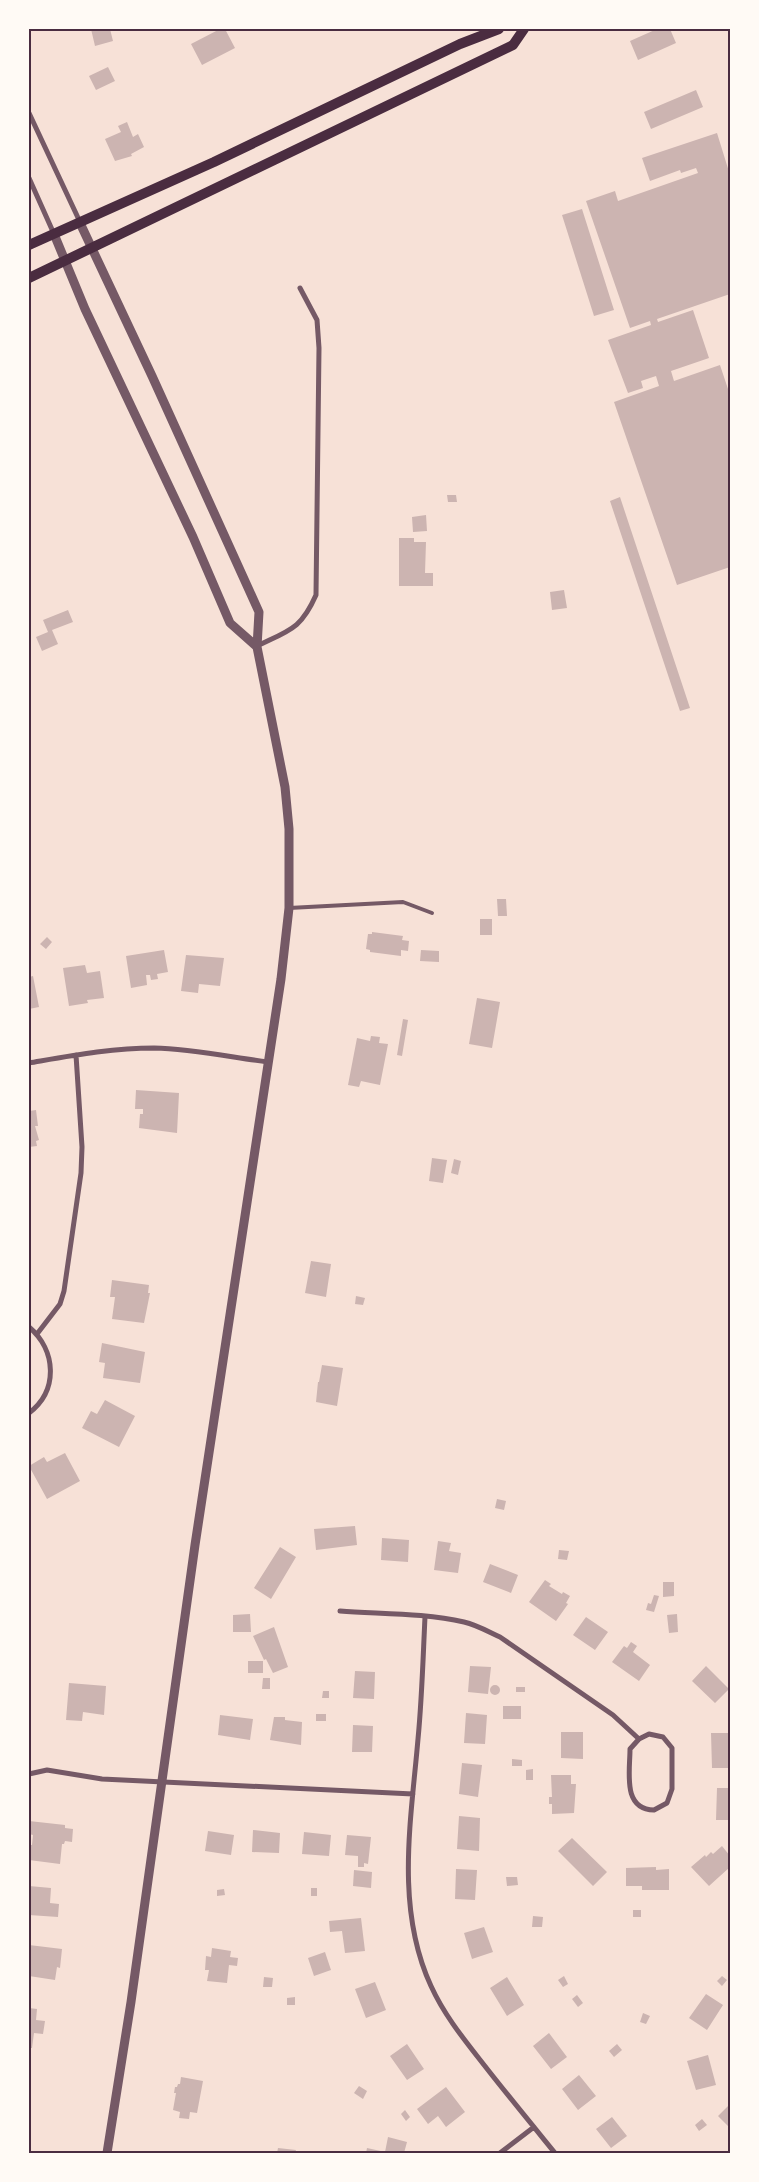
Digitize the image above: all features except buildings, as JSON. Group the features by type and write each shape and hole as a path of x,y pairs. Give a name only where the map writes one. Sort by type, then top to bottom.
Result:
{"main road":[{"path":"29,245 214,162 451,48 498,29"},
{"path":"29,278 514,45 524,29"}],"street":[{"path":"29,113 258,612 257,647 285,787 289,848 288,908 281,980 162,1780 131,2002 107,2153"},
{"path":"29,178 90,318 219,594 230,623 257,647"},
{"path":"257,647 297,625 307,614 316,595 319,348 317,320 300,288"},
{"path":"29,1062 76,1055 154,1048 186,1050 268,1062"},
{"path":"37,1334 60,1304 64,1291 79,1196 82,1147 76,1055"},
{"path":"29,1327 37,1334 49,1354 51,1377 42,1399 29,1413"},
{"path":"340,1611 425,1617 464,1622 500,1637 613,1715 639,1739"},
{"path":"425,1617 420,1727 408,1865 408,1898 413,1932 430,1985 452,2022 555,2153"},
{"path":"649,1734 656,1734 663,1737 672,1748 671,1796 667,1803 654,1810 640,1807 630,1796 630,1749 639,1739 649,1734"},
{"path":"29,1774 47,1770 102,1778 414,1794"},
{"path":"500,2153 534,2127"}],"lane":[{"path":"288,908 403,902 432,913"}]}
